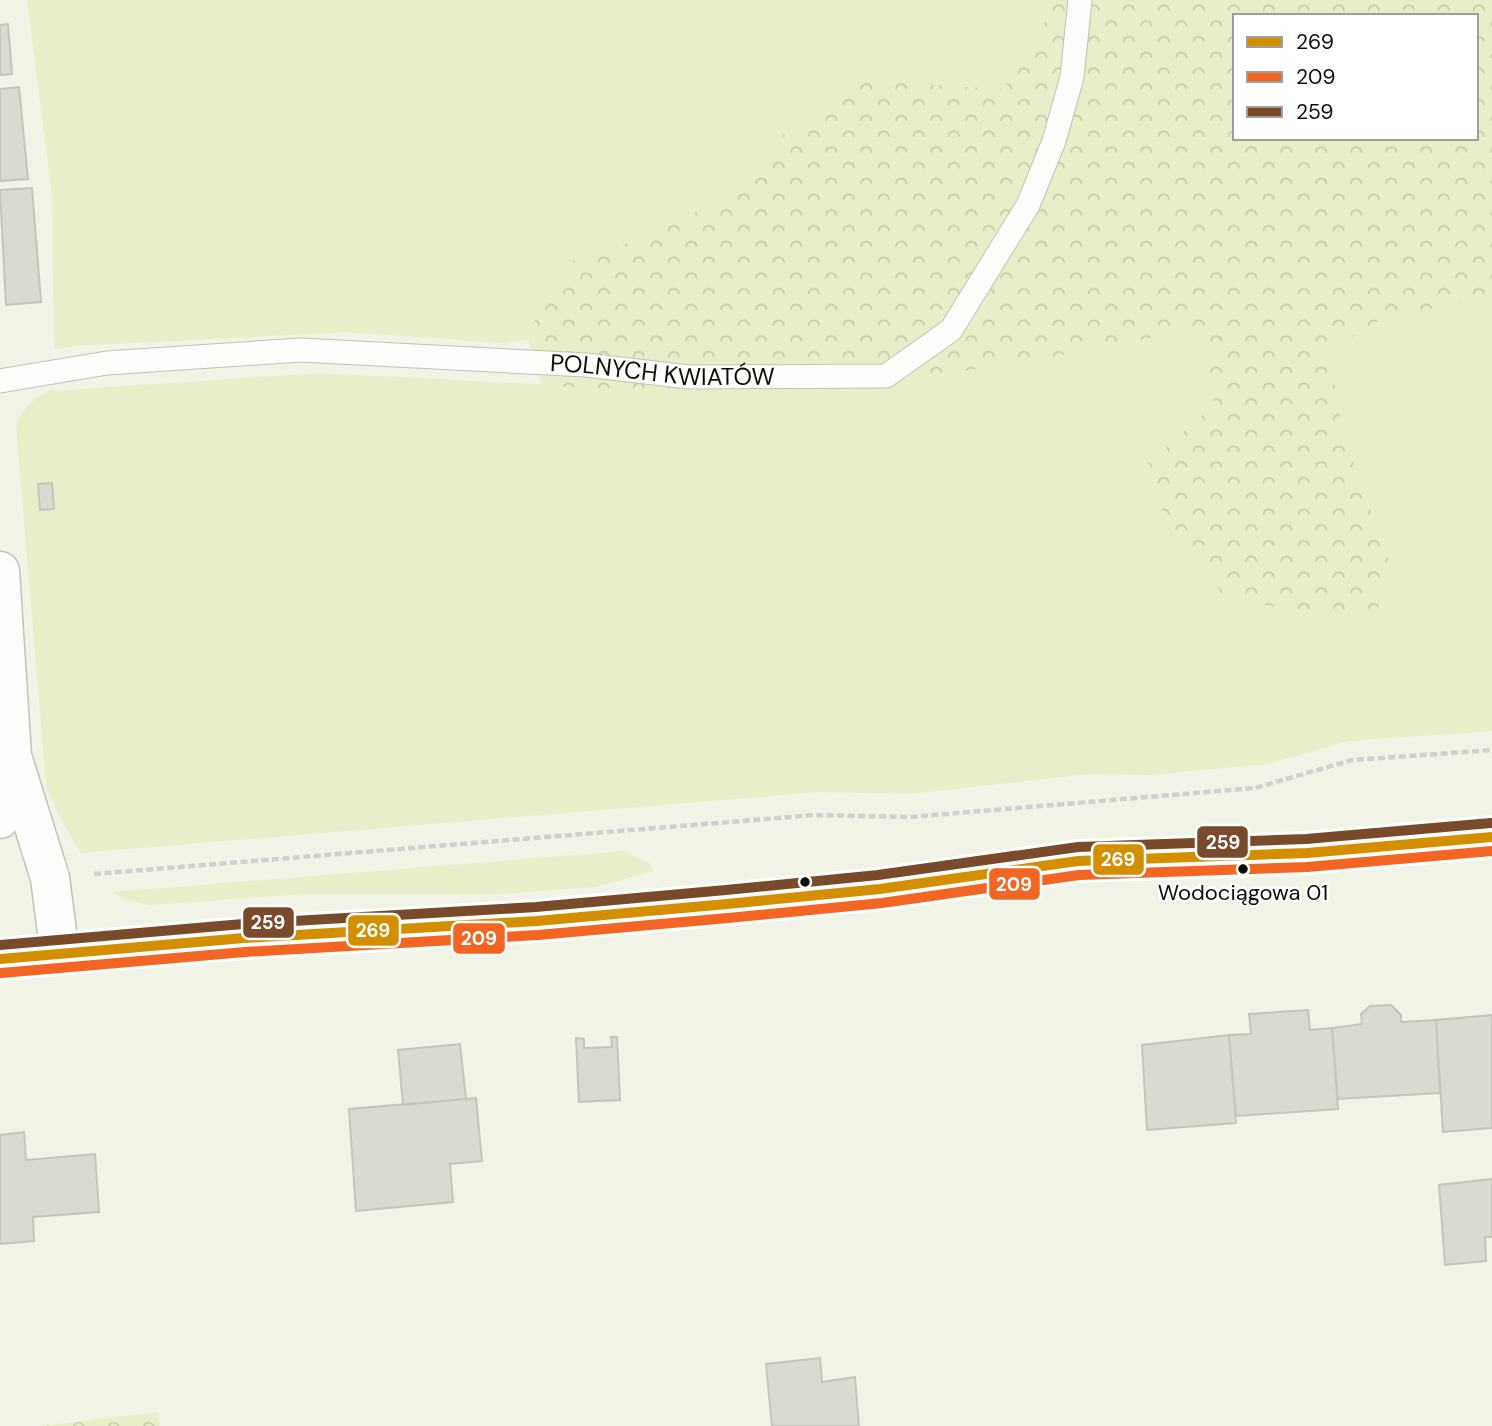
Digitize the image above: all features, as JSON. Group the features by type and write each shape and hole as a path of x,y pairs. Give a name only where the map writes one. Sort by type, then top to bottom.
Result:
{"main road":[{"path":"0,571 12,756 50,878 60,955"},
{"path":"0,819 12,756"},
{"path":"0,960 244,938 537,921 727,904 880,889 1077,861 1307,853 1492,837"}],"lane":[{"name":"POLNYCH KWIATÓW","path":"0,381 107,363 301,350 586,365 689,377 886,376 951,330 1028,205 1055,141 1072,76 1080,0"}],"path":[{"path":"90,874 815,815 910,817 1255,788 1352,760 1492,750"}],"green space":[{"path":"27,0 1047,0 1045,23 1003,89 868,81 788,129 736,191 644,239 577,258 543,295 528,340 502,343 347,332 74,346 54,350 52,196"},
{"path":"1047,0 1492,0 1492,299 1389,315 1329,351 1342,429 1388,559 1378,610 1327,619 1223,595 1163,513 1143,468 1214,405 1203,328 1019,363 875,383 654,390 542,386 528,340 543,295 577,257 644,239 736,191 788,129 868,81 1003,89 1045,23"},
{"path":"1492,299 1492,731 1349,741 1268,764 1150,775 1090,774 909,794 818,792 81,853 61,820 46,785 16,427 28,406 48,391 319,373 654,390 875,383 1019,363 1203,328 1214,405 1144,468 1388,559 1342,429 1329,351 1389,315"},
{"path":"624,851 651,864 653,871 596,887 496,894 305,894 150,905 123,899 113,892"},
{"path":"158,1412 160,1426 41,1426"}],"building":[{"path":"8,24 12,74 0,75 0,25"},
{"path":"19,87 28,179 0,181 0,89"},
{"path":"32,188 41,302 6,305 0,190"},
{"path":"52,483 54,509 40,510 38,484"},
{"path":"1391,1005 1401,1015 1401,1022 1436,1020 1440,1093 1338,1099 1332,1028 1362,1024 1361,1014 1370,1006"},
{"path":"1308,1010 1310,1030 1332,1028 1338,1109 1236,1116 1229,1035 1251,1034 1249,1014"},
{"path":"1492,1015 1492,1128 1443,1132 1436,1020"},
{"path":"1229,1035 1236,1123 1147,1130 1142,1045"},
{"path":"611,1037 617,1037 620,1100 579,1102 576,1038 584,1039 584,1048 612,1047"},
{"path":"460,1044 466,1099 403,1105 398,1050"},
{"path":"476,1098 482,1161 450,1164 453,1202 356,1211 349,1109"},
{"path":"24,1132 26,1160 95,1154 99,1212 33,1217 34,1241 0,1244 0,1135"},
{"path":"1492,1179 1492,1237 1485,1237 1486,1261 1445,1265 1439,1185"},
{"path":"820,1358 822,1382 855,1377 859,1426 772,1426 766,1364"}],"transit line":[{"name":"259","path":"0,945 243,924 536,907 726,890 878,875 1078,847 1306,839 1491,823"},
{"name":"269","path":"0,959 244,938 537,921 727,904 880,889 1078,861 1307,853 1492,837"},
{"name":"209","path":"1,973 245,952 538,935 728,918 882,903 1079,875 1307,867 1492,851"}],"place":[{"name":"Wodociągowa 01","path":"1243,869"}]}
